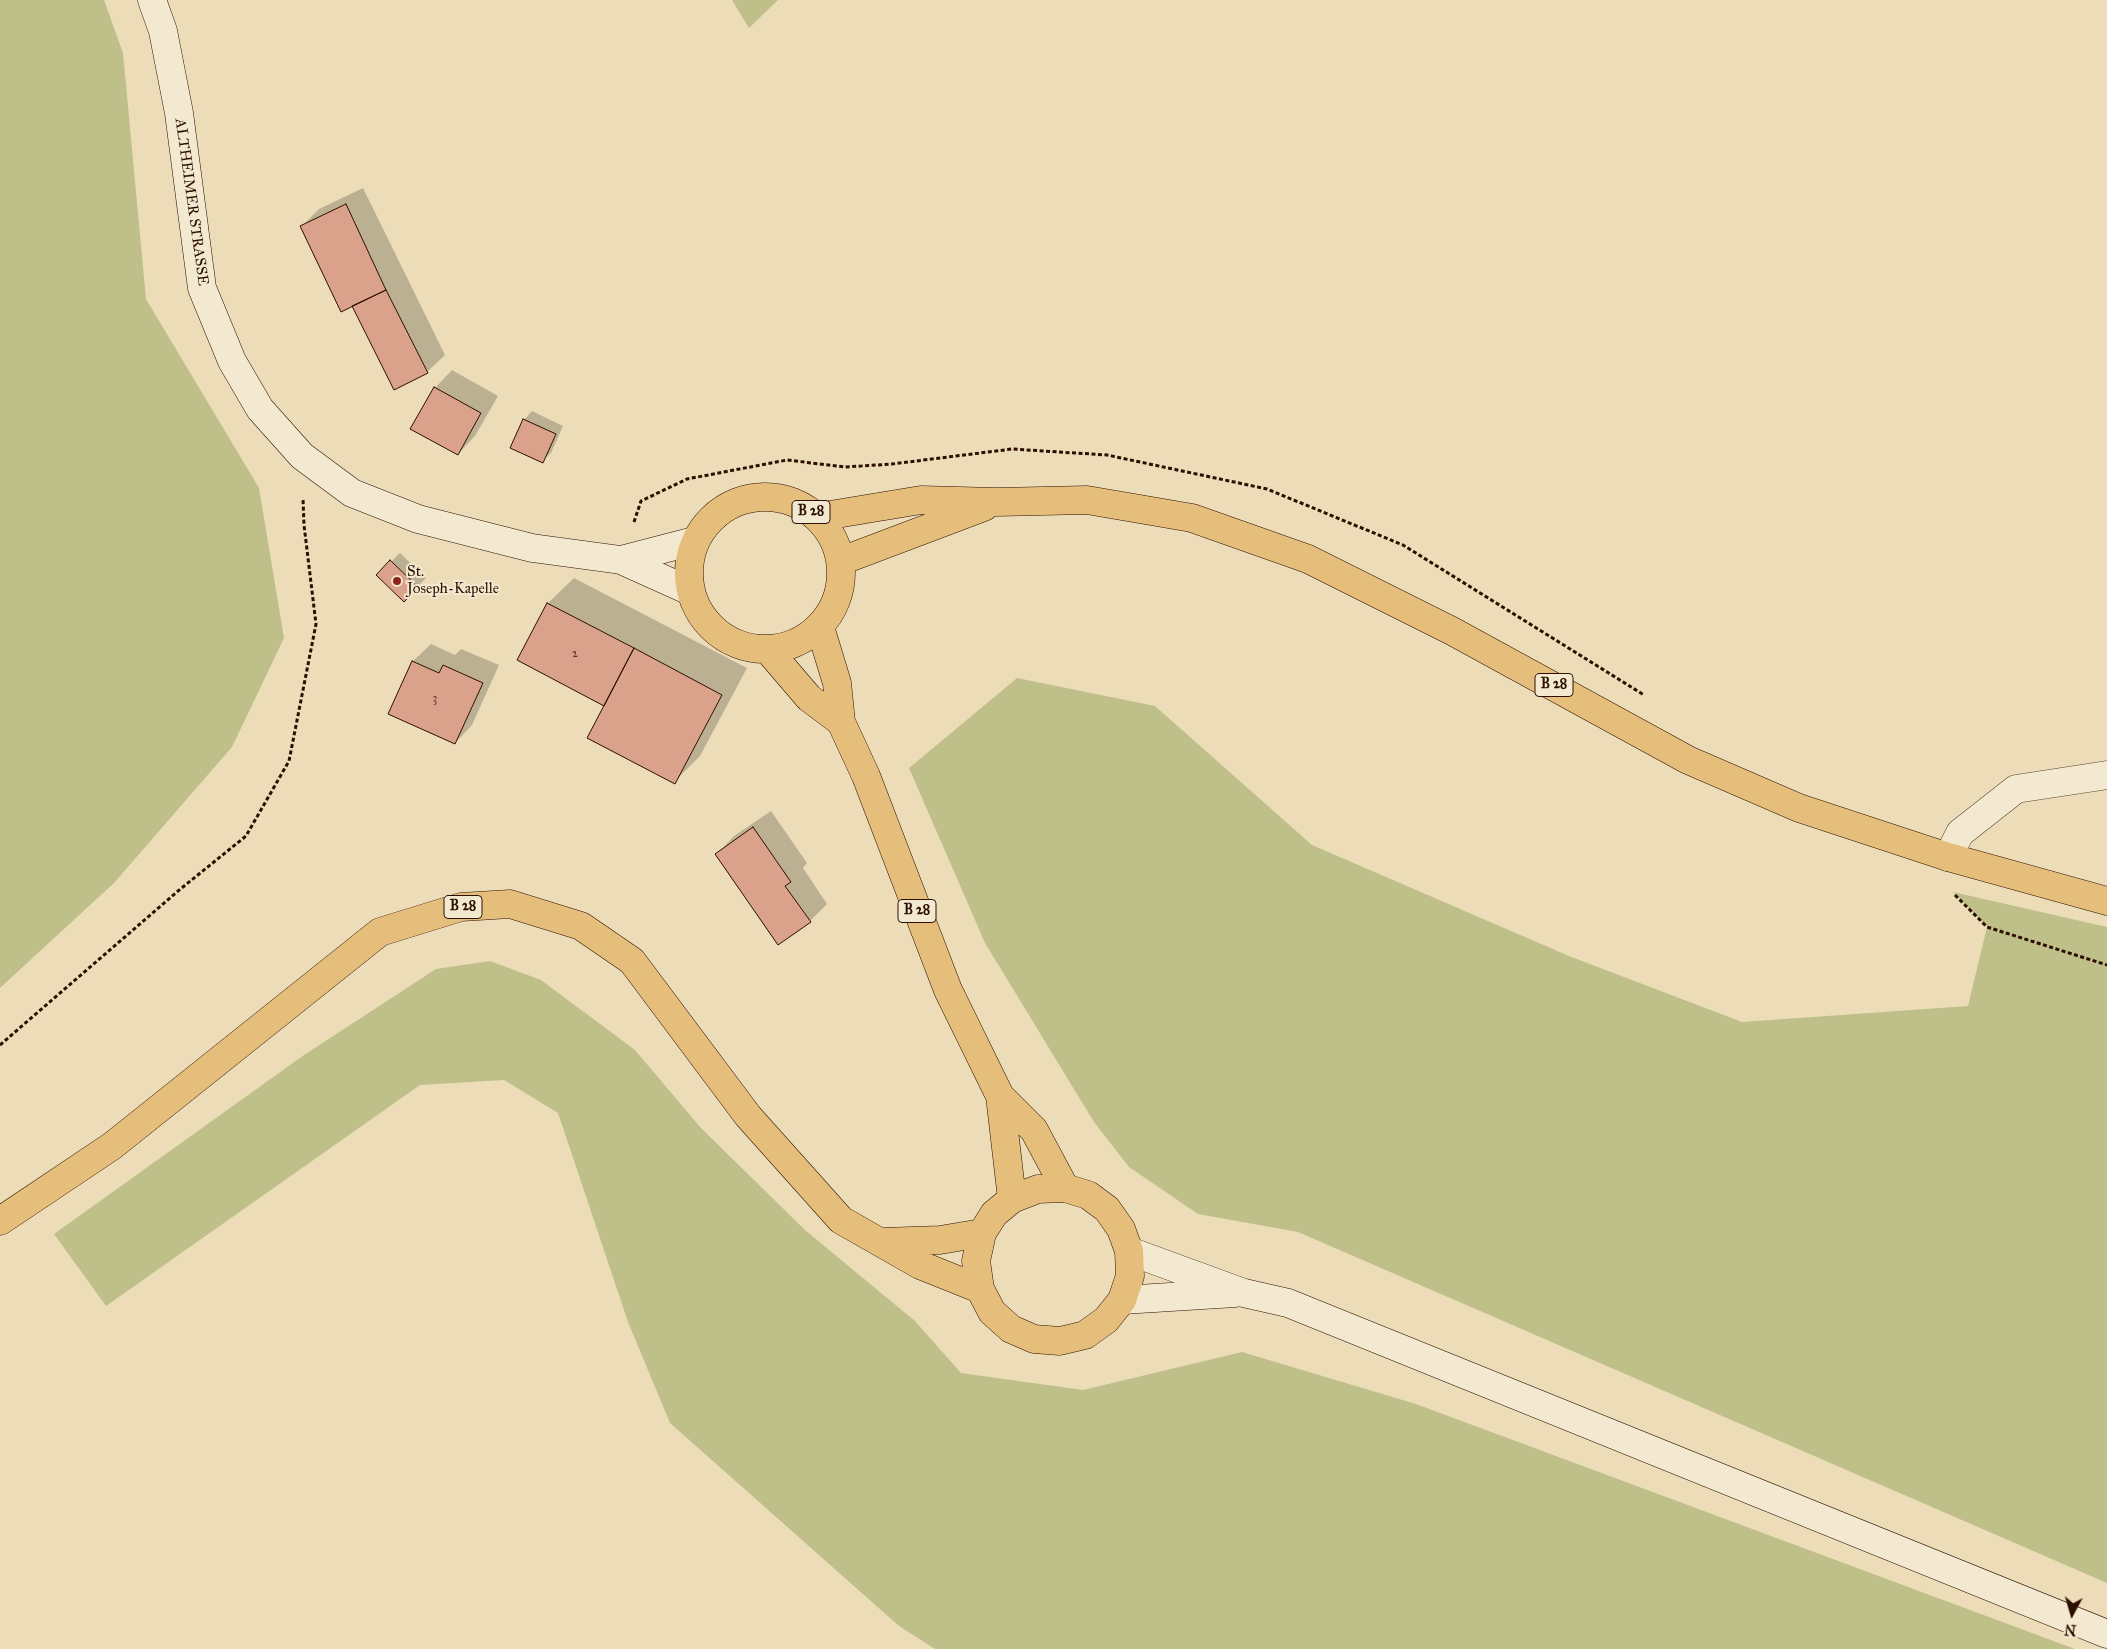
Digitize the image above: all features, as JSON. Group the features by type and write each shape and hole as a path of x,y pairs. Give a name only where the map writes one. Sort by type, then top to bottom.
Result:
{"main road":[{"name":"B 28","path":"774,496 798,503 818,517 833,537 841,561 841,584 834,608 820,627 796,643 768,650 742,647 718,634 700,615 690,591 688,565 694,540 708,520 727,506 750,498 774,496"},
{"name":"B 28","path":"818,517 922,500 997,502 1087,500 1192,518 1308,559 1452,631 1688,760 1799,808 1948,857 2107,901"},
{"name":"B 28","path":"841,561 997,502"},
{"name":"B 28","path":"820,627 837,682 841,722 866,776 948,990 1000,1096 1034,1130 1065,1188"},
{"name":"B 28","path":"768,650 809,698 841,722"},
{"name":"B 28","path":"0,1221 112,1146 380,932 462,907 510,904 581,926 632,961 748,1116 841,1220 883,1242 920,1265 980,1289"},
{"name":"B 28","path":"1000,1096 1012,1199"},
{"path":"1065,1188 1088,1196 1107,1209 1121,1229 1129,1251 1130,1276 1122,1300 1106,1320 1085,1334 1060,1341 1034,1339 1011,1329 992,1312 980,1289 976,1261 982,1233 994,1214 1012,1199 1038,1189 1065,1188"},
{"name":"B 28","path":"883,1242 940,1240 982,1233"}],"street":[{"name":"ALTHEIMER STRASSE","path":"152,0 163,31 179,113 202,288 232,361 260,409 302,456 352,494 418,519 532,548 621,560 690,591"},
{"name":"ALTHEIMER STRASSE","path":"621,560 694,540"},
{"path":"1948,857 1960,833 2016,788 2107,775"},
{"path":"1129,1251 1244,1293 1288,1304 2107,1634"},
{"path":"1122,1300 1244,1293"}],"path":[{"path":"0,1045 178,891 246,836 289,761 316,624 304,525 302,456"},
{"path":"1948,857 1952,892 1986,927 2107,965"}],"green space":[{"path":"0,0 104,0 123,53 146,299 259,488 284,638 232,747 114,883 0,988"},
{"path":"732,0 778,0 749,28"},
{"path":"1017,678 1155,706 1312,845 1569,956 1742,1022 1968,1006 1987,927 1953,892 2107,927 2107,1583 1298,1232 1198,1214 1129,1167 1094,1122 985,943 909,768"},
{"path":"490,961 541,980 635,1050 701,1128 805,1230 915,1321 961,1373 1083,1390 1242,1352 1416,1404 2075,1649 935,1649 899,1626 670,1423 628,1322 558,1113 504,1080 420,1085 106,1306 54,1234 304,1055 436,969"}],"building":[{"path":"346,204 386,290 341,312 300,226"},
{"path":"386,290 428,373 394,390 352,306"},
{"path":"434,387 481,413 458,455 410,429"},
{"path":"523,419 556,434 543,463 510,448"},
{"name":"St. Joseph-Kapelle","path":"390,560 418,587 404,602 376,575"},
{"path":"547,603 634,648 604,706 517,660"},
{"path":"634,648 722,695 675,784 587,738"},
{"path":"412,661 439,673 443,665 483,683 455,744 388,714"},
{"path":"753,827 791,882 785,886 811,922 778,945 715,854"}],"place":[{"name":"St. Joseph-Kapelle","path":"397,581"}]}
